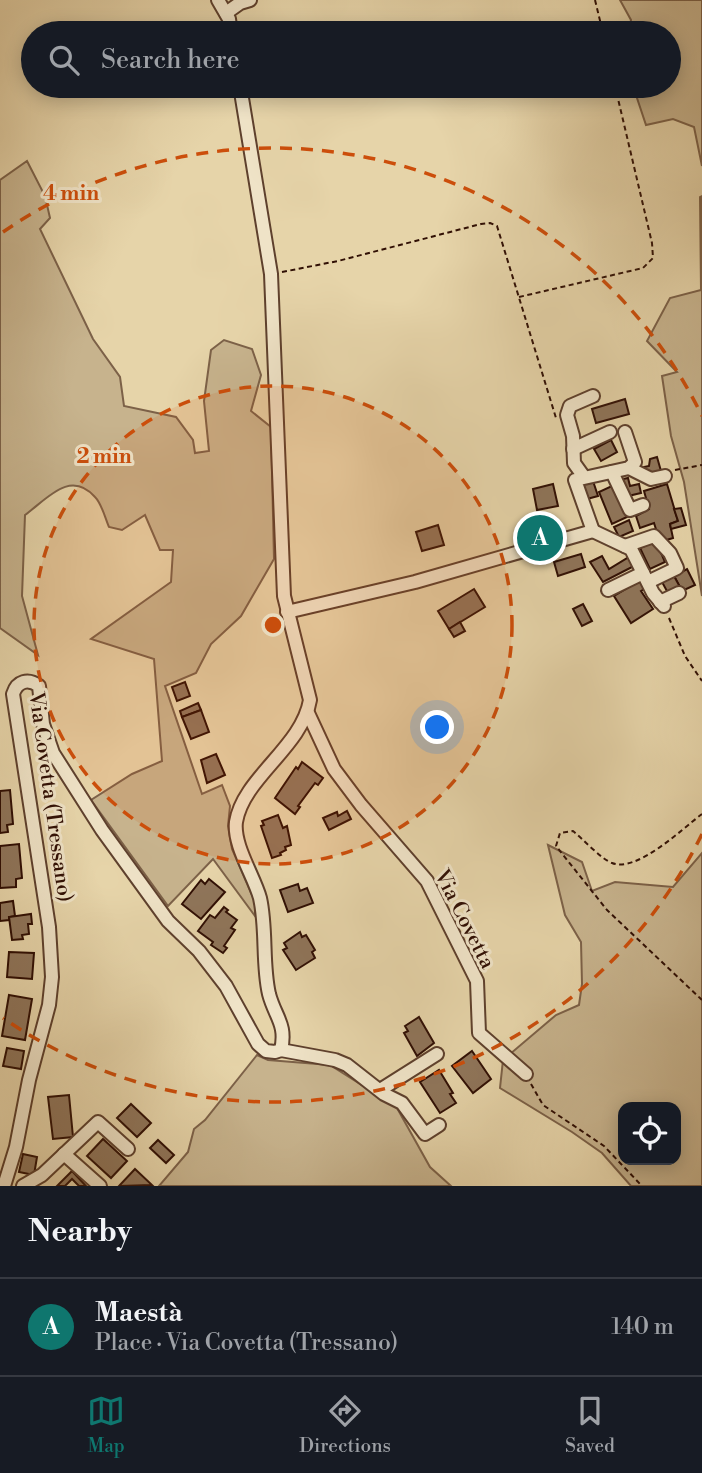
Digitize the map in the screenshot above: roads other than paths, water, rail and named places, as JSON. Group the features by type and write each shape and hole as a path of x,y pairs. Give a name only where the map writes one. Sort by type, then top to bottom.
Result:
{"street":[{"path":"218,0 228,21"},
{"path":"226,13 240,3 250,0"},
{"path":"242,98 271,274 284,596 309,690 308,713 242,804 236,824 239,842 260,900 270,994 282,1023 284,1037 281,1050 335,1060 347,1065 382,1092 402,1103 425,1134 439,1125"},
{"path":"584,477 574,463 573,436 567,415 570,407 593,396"},
{"path":"573,449 610,432"},
{"path":"593,531 575,480 629,468 635,461 625,432"},
{"path":"629,468 651,479 669,473"},
{"path":"612,472 630,510 643,505"},
{"path":"288,611 415,582 593,531 631,549 662,604 679,593"},
{"path":"608,590 677,568 670,553 654,536 625,546"},
{"name":"Via Covetta (Tressano)","path":"4,1186 23,1122 29,1080 49,1005 52,977 49,927 13,694 19,683 30,681 39,686 43,724 53,753 139,883 167,921 199,951 226,986 258,1044 266,1051 281,1050"},
{"name":"Via Covetta","path":"308,713 334,769 361,805 427,881 477,981 479,1033 526,1074"},
{"path":"382,1092 437,1054"},
{"path":"32,1184 98,1122 128,1149"},
{"path":"64,1154 100,1186"}],"place":[{"name":"Maestà","path":"540,538"}]}
